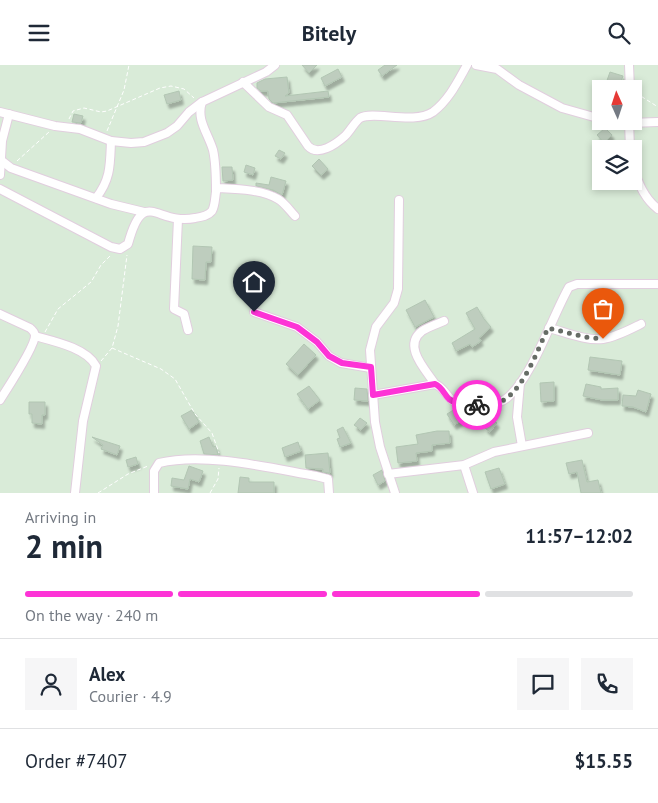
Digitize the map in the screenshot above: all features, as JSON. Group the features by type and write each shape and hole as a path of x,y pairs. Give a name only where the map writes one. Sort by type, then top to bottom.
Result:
{"street":[{"path":"0,112 55,126 80,129 108,140 131,143 144,142 167,133 201,103 275,65"},
{"path":"243,82 269,107 287,115 293,121 308,146 315,151 330,146 344,137 360,118 369,116 421,117 432,112 446,100 467,65"},
{"path":"476,65 498,67 519,85 544,100 562,108 592,116"},
{"path":"630,65 630,80"},
{"path":"2,161 11,168 96,198 144,212 158,213 186,220 207,215 214,207 216,188 215,160 199,111 201,103"},
{"path":"0,175 2,141 9,114"},
{"path":"642,122 658,123"},
{"path":"96,198 108,178 108,140"},
{"path":"216,188 239,189 279,199 295,216"},
{"path":"0,189 111,247 124,247 135,221 144,212"},
{"path":"642,189 658,209"},
{"path":"395,493 380,447 373,395 370,350 376,327 394,303 398,289 399,200"},
{"path":"178,219 174,309 184,314 188,331"},
{"path":"444,321 422,331 416,338 415,353 435,384 439,385 449,399 461,405 495,404 506,399 520,383 569,287 577,284 658,284"},
{"path":"254,312 297,327 317,342 329,356 342,363 371,367"},
{"path":"0,314 30,328 38,337 60,343 86,355 96,366 83,421 75,493"},
{"path":"548,328 585,337 603,339 641,325"},
{"path":"0,400 38,337"},
{"path":"520,383 517,417 522,446"},
{"path":"373,395 435,384"},
{"path":"388,474 464,465 494,452 588,433"},
{"path":"154,493 154,471 160,463 173,459 221,461 328,479 329,493"},
{"path":"464,465 474,493"}],"path":[{"path":"108,140 129,65"},
{"path":"65,127 73,111 79,108 108,111 118,105 171,85 184,89 201,103"},
{"path":"642,96 658,107"},
{"path":"11,168 55,126"},
{"path":"38,337 58,309 91,282 108,257 124,247"},
{"path":"96,366 112,348 118,326 124,247"},
{"path":"112,348 161,369 175,379 195,414 212,433 221,461 218,479 210,493"},
{"path":"98,493 128,474 160,463"}],"building":[{"path":"302,65 317,65 309,73"},
{"path":"385,65 397,65 382,76 378,70"},
{"path":"338,69 342,77 325,86 321,78"},
{"path":"610,72 623,76 621,80 607,80"},
{"path":"287,77 289,93 285,96 328,91 329,97 273,103 269,99 268,91 261,91 257,88 257,83 265,79"},
{"path":"179,91 181,100 167,104 164,95"},
{"path":"74,114 83,116 81,123 72,122"},
{"path":"603,130 607,130 612,135 607,140 601,140 597,135"},
{"path":"279,150 285,153 281,159 275,156"},
{"path":"319,159 328,169 321,175 312,166"},
{"path":"246,165 255,168 253,175 244,172"},
{"path":"222,167 232,167 233,180 223,181"},
{"path":"271,177 286,181 282,195 273,190 256,186 256,183 269,185"},
{"path":"193,246 212,247 211,262 206,262 205,280 192,279"},
{"path":"425,300 434,317 415,327 406,310"},
{"path":"477,307 491,327 479,338 481,341 472,347 470,344 456,351 452,343 475,329 466,313"},
{"path":"304,344 316,355 298,375 286,364"},
{"path":"590,357 622,361 620,375 588,370"},
{"path":"554,382 554,401 541,402 540,383"},
{"path":"586,384 601,387 601,389 618,388 618,400 602,400 583,396"},
{"path":"309,386 320,400 308,409 297,394"},
{"path":"355,388 367,389 368,401 354,400"},
{"path":"638,390 651,394 646,412 633,407 622,406 623,395 636,396"},
{"path":"29,402 45,402 45,415 42,415 42,424 32,423 32,414 29,414"},
{"path":"455,409 462,420 454,425 447,414"},
{"path":"192,410 199,422 189,429 181,416"},
{"path":"360,418 367,423 361,430 354,425"},
{"path":"492,419 497,423 490,432 485,428"},
{"path":"343,427 351,443 340,447 337,439 340,438 337,430"},
{"path":"449,431 450,443 432,445 432,451 416,453 417,461 398,463 396,447 418,444 416,435"},
{"path":"92,437 120,446 117,455 101,449 103,445"},
{"path":"209,437 213,447 216,446 218,455 204,454 200,441"},
{"path":"298,442 301,451 285,457 282,448"},
{"path":"328,453 330,473 323,472 323,469 306,468 305,455"},
{"path":"136,457 138,464 128,467 126,460"},
{"path":"582,460 587,482 598,480 601,493 581,493 577,472 569,474 566,463"},
{"path":"189,466 203,471 199,482 190,479 188,489 171,486 172,478 184,480"},
{"path":"499,468 505,484 491,489 485,472"},
{"path":"382,470 385,481 378,485 373,475"},
{"path":"240,477 249,478 249,482 274,482 274,493 238,493"}],"way so far":[{"path":"477,405 495,404 506,399 520,383 548,328 585,337 603,339"}],"route":[{"path":"254,312 297,327 317,342 329,356 342,363 371,367 373,395 435,384 439,385 449,399 461,405 477,405"}]}
